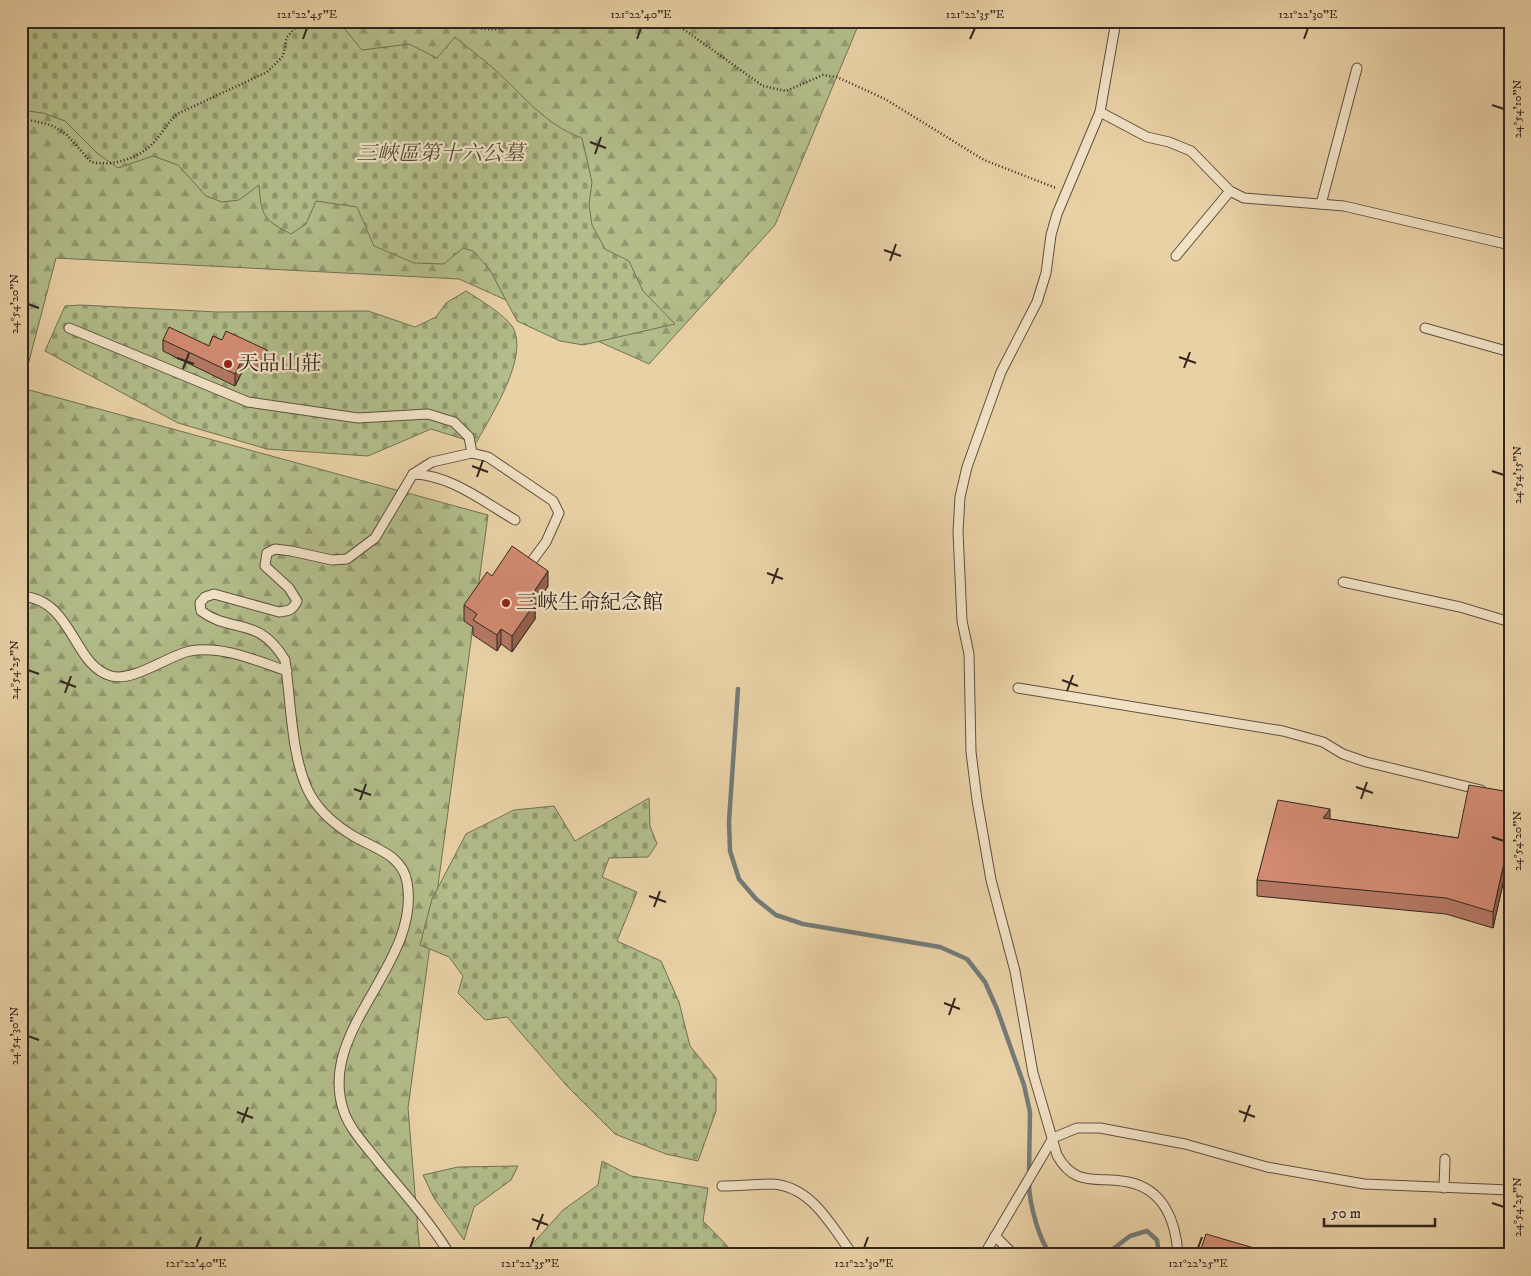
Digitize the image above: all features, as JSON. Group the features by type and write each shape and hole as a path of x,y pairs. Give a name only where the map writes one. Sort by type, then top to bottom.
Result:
{"lane":[{"path":"1116,21 1100,112 1051,235 1046,273 1037,302 1001,372 967,466 960,497 958,532 962,621 969,654 971,752 991,880 1015,971 1033,1073 1057,1155 1063,1167 1074,1175 1104,1182 1127,1182 1143,1187 1158,1197 1167,1208 1173,1224 1178,1255"},
{"path":"1321,204 1357,68"},
{"path":"1100,112 1147,137 1169,142 1191,151 1230,191 1244,198 1344,206 1510,245"},
{"path":"1176,256 1230,191"},
{"path":"69,328 248,402 358,418 428,414 454,422 469,437 472,453"},
{"path":"1425,328 1510,352"},
{"path":"450,1255 432,1228 363,1142 344,1114 338,1091 340,1065 349,1040 395,950 404,926 407,906 407,882 401,865 337,824 311,796 300,771 285,660 277,646 248,627 208,616 201,611 200,603 205,596 214,594 279,612 288,612 294,608 297,601 289,588 265,566 267,553 275,549 332,560 347,559 375,538 413,474 432,462 472,453 488,457 553,501 559,513 555,525 529,565"},
{"path":"413,474 429,475 452,483 515,520"},
{"path":"1343,582 1460,607 1510,622"},
{"path":"21,596 42,601 53,609 92,664 101,672 111,676 119,678 131,676 167,658 192,651 221,651 247,657 286,671"},
{"path":"1018,688 1283,731 1323,742 1343,754 1366,762 1492,793"},
{"path":"984,1255 1052,1138 1077,1128 1100,1128 1185,1144 1266,1167 1354,1183 1510,1190"},
{"path":"1444,1188 1445,1159"},
{"path":"722,1186 774,1184 798,1191 818,1207 853,1255"},
{"path":"996,1236 1014,1255"}],"path":[{"path":"21,118 51,125 66,134 92,162 113,164 155,142 169,120 177,114 267,72 283,56 287,38 296,28 312,24 334,26 348,21"},
{"path":"458,21 468,26 486,28 516,27 526,21"},
{"path":"672,21 763,86 774,90 786,90 823,75 837,77 885,99 984,160 1067,192"}],"green space":[{"path":"21,21 860,21 775,225 649,364 459,279 56,258 22,388 488,515 408,1108 420,1255 29,1255 21,1247"},
{"name":"三峽區第十六公墓","path":"21,21 350,21 343,27 362,50 409,44 437,58 455,37 546,117 582,138 592,182 589,205 592,225 605,249 629,261 643,291 675,324 583,345 560,341 517,321 490,270 473,251 463,248 444,264 414,263 374,246 357,207 316,201 306,224 291,234 275,225 266,216 261,204 259,185 239,200 222,202 206,196 178,165 153,156 118,168 97,153 65,121 43,113 21,110"},
{"path":"466,291 508,321 516,338 513,369 499,402 476,443 431,429 368,456 267,449 178,423 45,351 65,306 81,305 217,312 368,311 415,327 436,317 446,303"},
{"path":"649,798 650,826 657,844 648,857 609,858 602,877 637,892 617,941 661,961 679,1002 690,1046 716,1078 716,1111 698,1161 666,1154 615,1134 567,1086 507,1017 485,1020 458,993 463,976 449,957 420,945 432,899 466,834 514,810 554,806 575,841"},
{"path":"602,1161 631,1176 708,1188 703,1221 736,1255 517,1255 527,1250 563,1210 598,1185"},
{"path":"518,1166 511,1180 474,1207 464,1240 434,1198 423,1175 458,1167"}],"building":[{"path":"169,327 209,346 213,336 222,340 226,331 267,350 261,362 245,354 235,374 163,340"},
{"name":"三峽生命紀念館","path":"512,546 548,571 529,599 535,603 512,636 501,629 497,635 473,620 477,614 464,605 487,572 492,576"},
{"path":"1469,785 1510,792 1510,836 1493,912 1446,898 1257,880 1278,800 1330,809 1323,818 1458,838"},
{"path":"1206,1234 1278,1255 1199,1255"}],"waterway":[{"path":"738,689 729,821 730,851 739,879 756,899 776,915 803,924 940,947 967,959 985,982 997,1009 1024,1085 1030,1112 1029,1175"},
{"path":"1029,1183 1039,1232 1052,1255"},
{"path":"1105,1255 1130,1236 1147,1231 1157,1240 1159,1255"}],"place":[{"name":"天品山莊","path":"228,364"},
{"name":"三峽生命紀念館","path":"506,603"}]}
